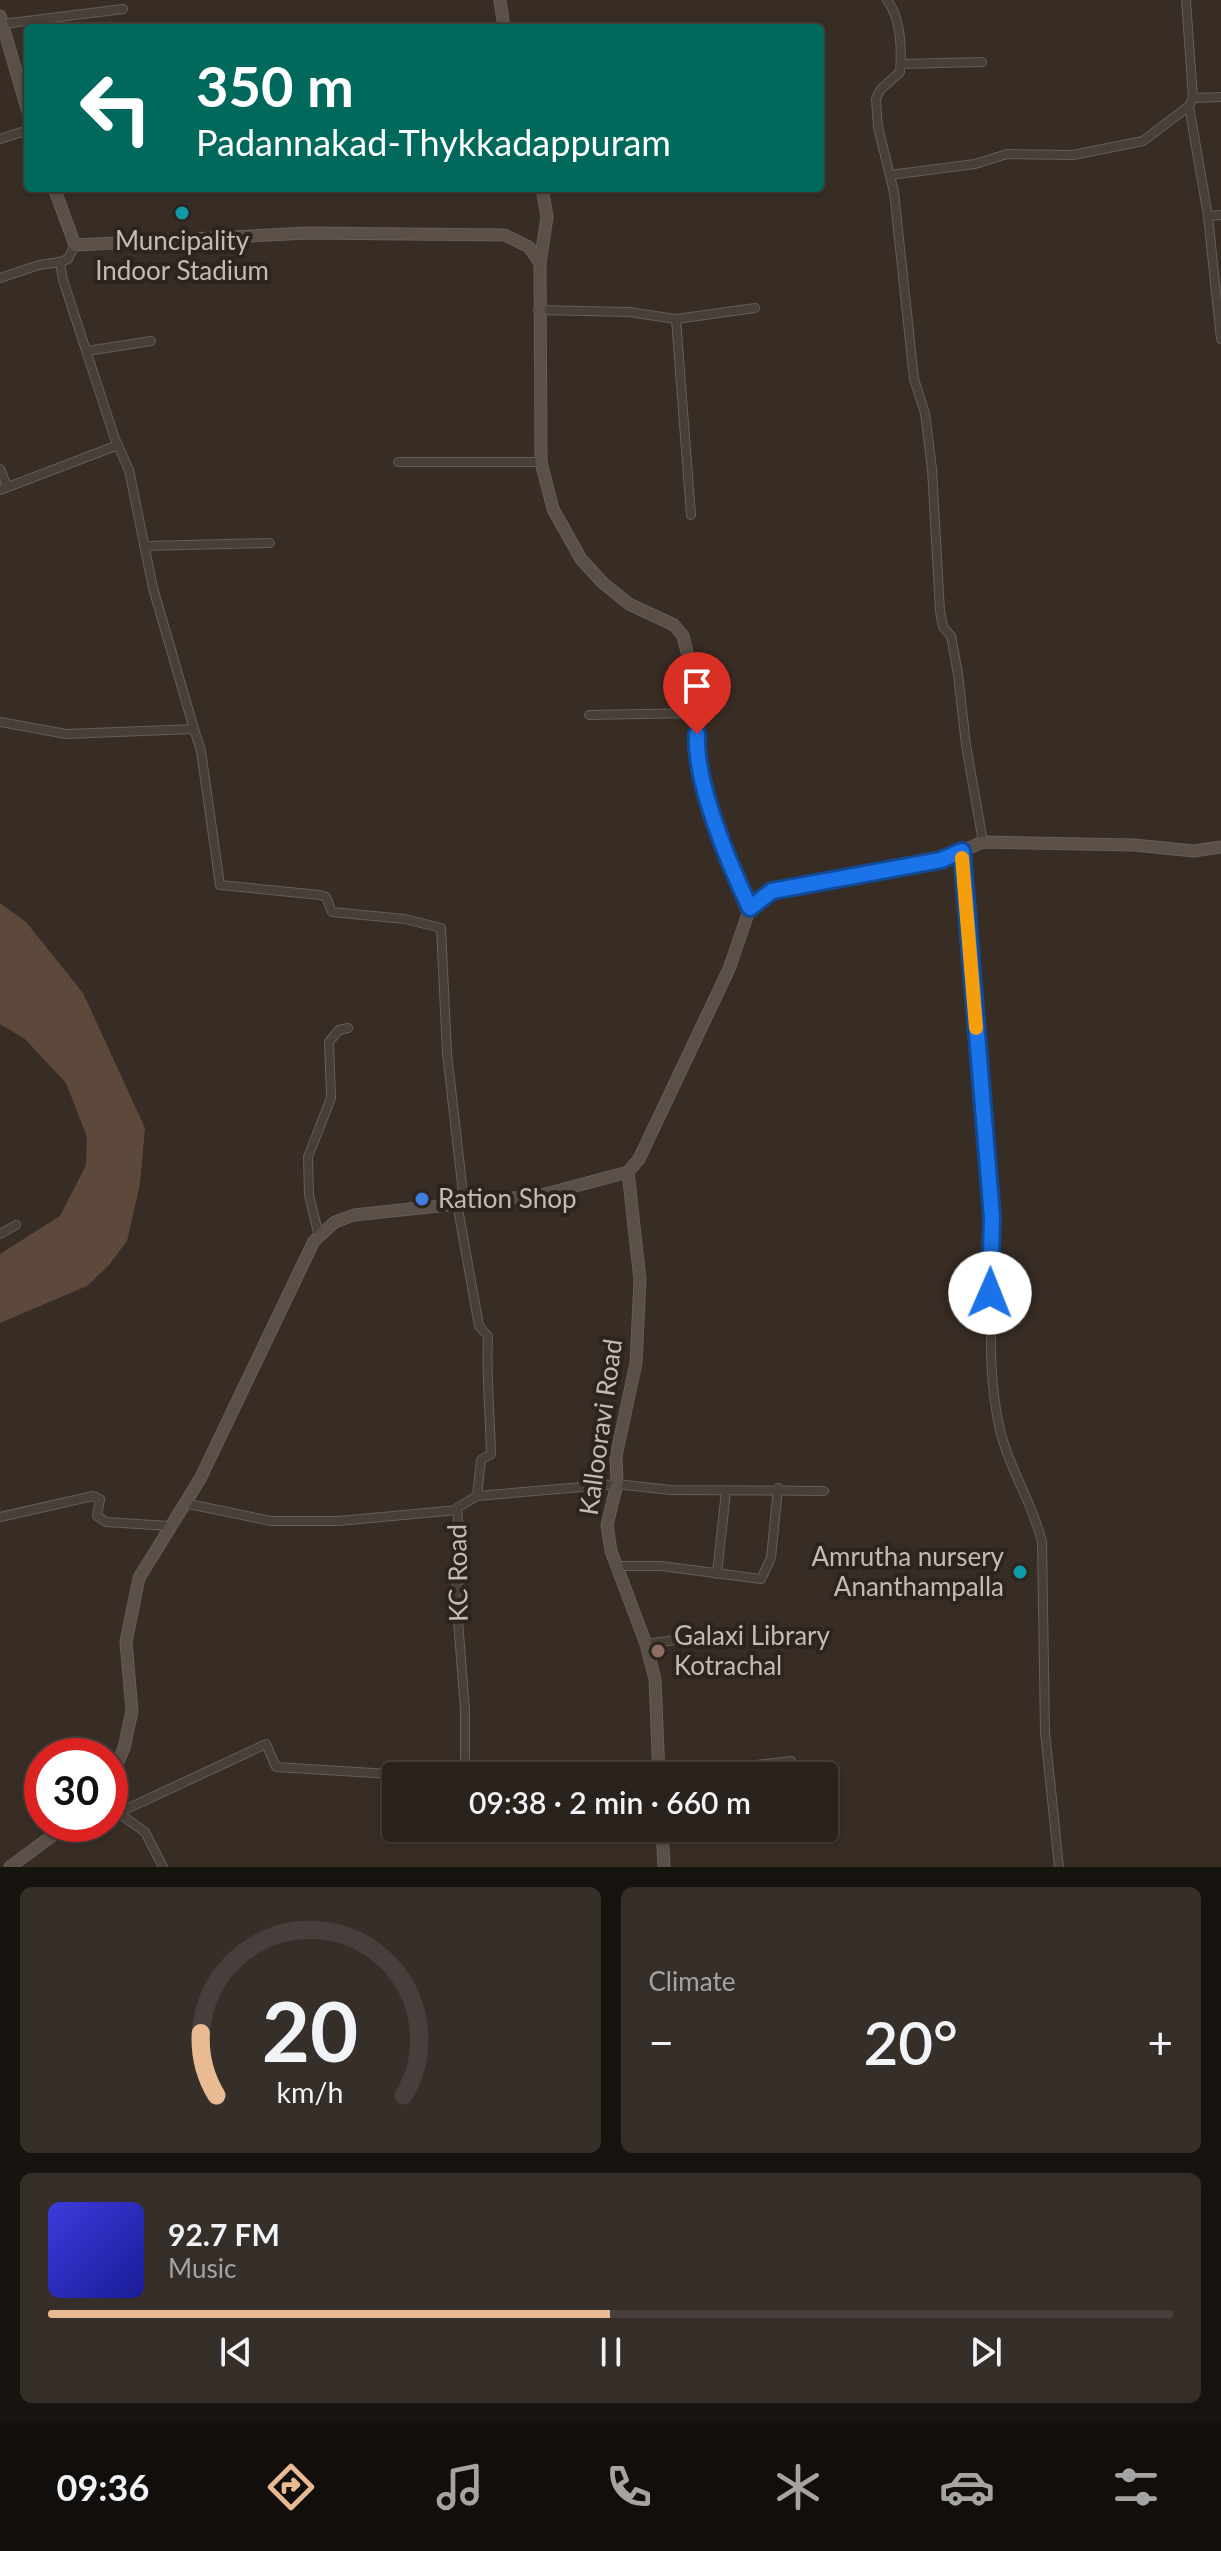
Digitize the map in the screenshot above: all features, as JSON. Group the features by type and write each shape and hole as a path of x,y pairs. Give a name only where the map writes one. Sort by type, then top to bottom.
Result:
{"main road":[{"path":"500,0 503,24"},
{"path":"2,20 24,98"},
{"path":"55,192 75,245 307,233 505,235 529,247 540,263"},
{"path":"543,192 547,217 540,263 538,310 541,462 553,509 581,559 629,604 674,625 683,636 690,658 698,713 696,755 701,784 750,908"},
{"path":"126,1738 132,1711 126,1642 139,1578 200,1479 303,1260 319,1236 335,1222 354,1215 542,1195 628,1172 639,1159 710,1010 750,908 772,891 941,860 983,842 1134,845 1194,851 1221,847"},
{"name":"Kallooravi Road","path":"628,1172 640,1280 636,1363 616,1456 617,1484 607,1525 617,1566 646,1644 655,1679 658,1762"},
{"path":"10,1867 44,1842"},
{"path":"663,1842 664,1867"}],"street":[{"path":"887,0 897,24 901,64 900,72 880,90 876,99 878,127 890,175 914,379 925,413 932,469 940,611 943,627 951,636 983,842"},
{"path":"1186,0 1191,102 1208,216 1221,339"},
{"path":"2,20 123,9"},
{"path":"901,64 982,62"},
{"path":"890,175 975,164 1007,154 1073,155 1143,141 1191,102 1221,97"},
{"path":"0,139 24,131"},
{"path":"1208,216 1221,215"},
{"path":"0,278 68,259 75,245"},
{"path":"60,262 118,445 129,470 159,613 198,734 216,881 220,885 320,895 326,897 332,912 405,919 441,928 447,1053 461,1202"},
{"path":"538,310 629,312 676,319 755,308"},
{"path":"676,319 691,515"},
{"path":"87,351 151,341"},
{"path":"0,469 3,488 118,445"},
{"path":"398,462 541,462"},
{"path":"144,546 270,543"},
{"path":"589,715 698,713"},
{"path":"0,722 66,734 194,729"},
{"path":"962,851 992,1217 990,1319 996,1399 1002,1435 1036,1514 1042,1542 1045,1732 1059,1867"},
{"path":"319,1236 309,1195 308,1157 328,1113 331,1098 329,1042 339,1030 348,1028"},
{"name":"KC Road","path":"461,1202 479,1326 488,1336 486,1372 491,1394 491,1454 481,1460 477,1496 457,1510 463,1578 457,1582 456,1595 465,1710 465,1762"},
{"path":"0,1234 16,1225"},
{"path":"477,1496 617,1484 726,1491 778,1488 824,1491"},
{"path":"617,1566 661,1566 761,1579 771,1558 778,1488"},
{"path":"717,1574 726,1491"},
{"path":"0,1517 93,1496 100,1499 97,1516 106,1522 169,1526"},
{"path":"184,1503 271,1521 339,1521 457,1510"},
{"path":"646,1644 712,1635"},
{"path":"128,1808 266,1744 276,1767 382,1773"},
{"path":"782,1762 791,1761"},
{"path":"128,1820 145,1832 163,1867"}],"shaded area":[{"path":"0,903 26,922 83,993 145,1128 140,1184 127,1241 109,1265 87,1286 0,1323 0,1254 60,1216 86,1165 87,1137 66,1083 25,1039 0,1024"}],"slow traffic":[{"path":"962,858 976,1028"}],"place":[{"name":"Muncipality Indoor Stadium","path":"182,213"},
{"name":"Ration Shop","path":"422,1199"},
{"name":"Amrutha nursery Ananthampalla","path":"1020,1572"},
{"name":"Galaxi Library Kotrachal","path":"658,1651"}],"route":[{"path":"697,734 696,755 701,784 750,908 772,891 941,860 962,851 992,1217 990,1293"}]}
